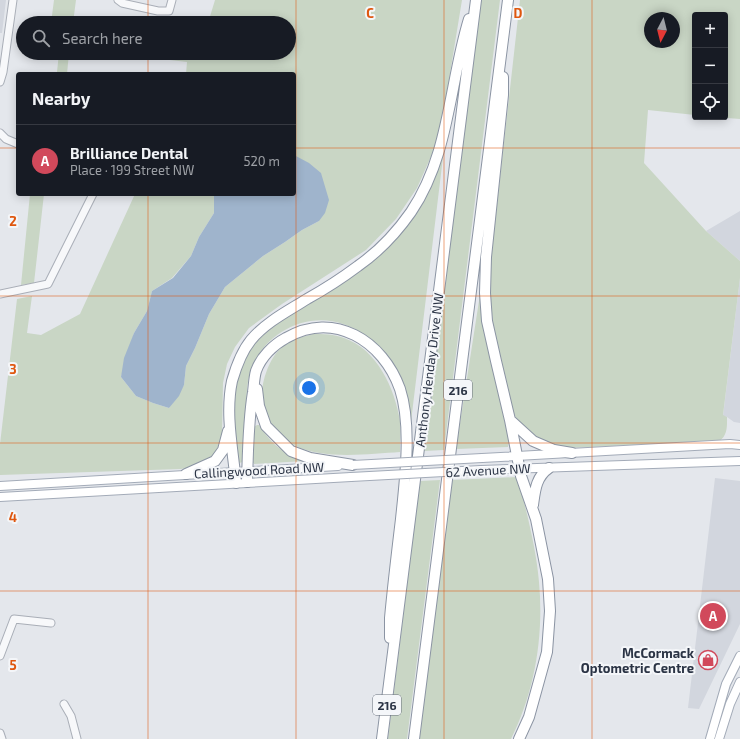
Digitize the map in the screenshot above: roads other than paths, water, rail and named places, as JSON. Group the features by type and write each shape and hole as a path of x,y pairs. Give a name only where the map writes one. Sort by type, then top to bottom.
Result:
{"highway":[{"path":"236,483 230,425 230,398 232,380 242,355 251,340 273,320 330,285 378,251 411,212 438,157 445,133 462,42 475,0"},
{"name":"Anthony Henday Drive NW","path":"382,739 475,0"},
{"name":"216","path":"414,739 508,0"},
{"path":"502,41 503,95 486,257 485,294 489,327 517,456 533,509 548,579 550,611 547,652 529,717 519,739"},
{"path":"247,482 251,404 257,371 265,356 278,342 296,332 313,327 337,328 353,334 370,345 393,373 400,391 405,411 406,449 403,501 390,618 391,672"},
{"path":"257,371 259,406 266,426 276,437 291,451 310,458 353,465"},
{"path":"510,420 533,441 554,450 572,453"},
{"path":"186,474 215,461 224,450 230,425"},
{"path":"533,509 536,486 540,476 549,468"}],"main road":[{"name":"62 Avenue NW","path":"517,456 730,444 740,445"},
{"name":"Callingwood Road NW","path":"0,486 248,470 517,456"},
{"name":"62 Avenue NW","path":"236,483 520,468 740,461"},
{"name":"Callingwood Road NW","path":"0,496 236,483"},
{"path":"710,739 726,684 740,656"},
{"path":"718,739 730,704 740,682"}],"street":[{"path":"0,82 3,72 13,0"},
{"path":"118,0 122,3 158,11 169,11 172,0"},
{"path":"0,133 6,139 16,143"},
{"path":"0,294 48,284 92,196"},
{"path":"0,656 14,619 52,623"},
{"path":"64,704 72,716 77,739"},
{"path":"0,734 2,739"}],"water":[{"path":"296,156 309,163 321,173 329,200 325,213 319,221 302,230 263,256 225,287 209,314 186,366 184,385 179,396 169,408 136,396 121,377 124,358 134,333 147,311 152,291 173,278 191,256 199,237 214,213 214,196 296,196"}],"place":[{"name":"Brilliance Dental","path":"713,616"},
{"name":"McCormack Optometric Centre","path":"708,660"}]}
